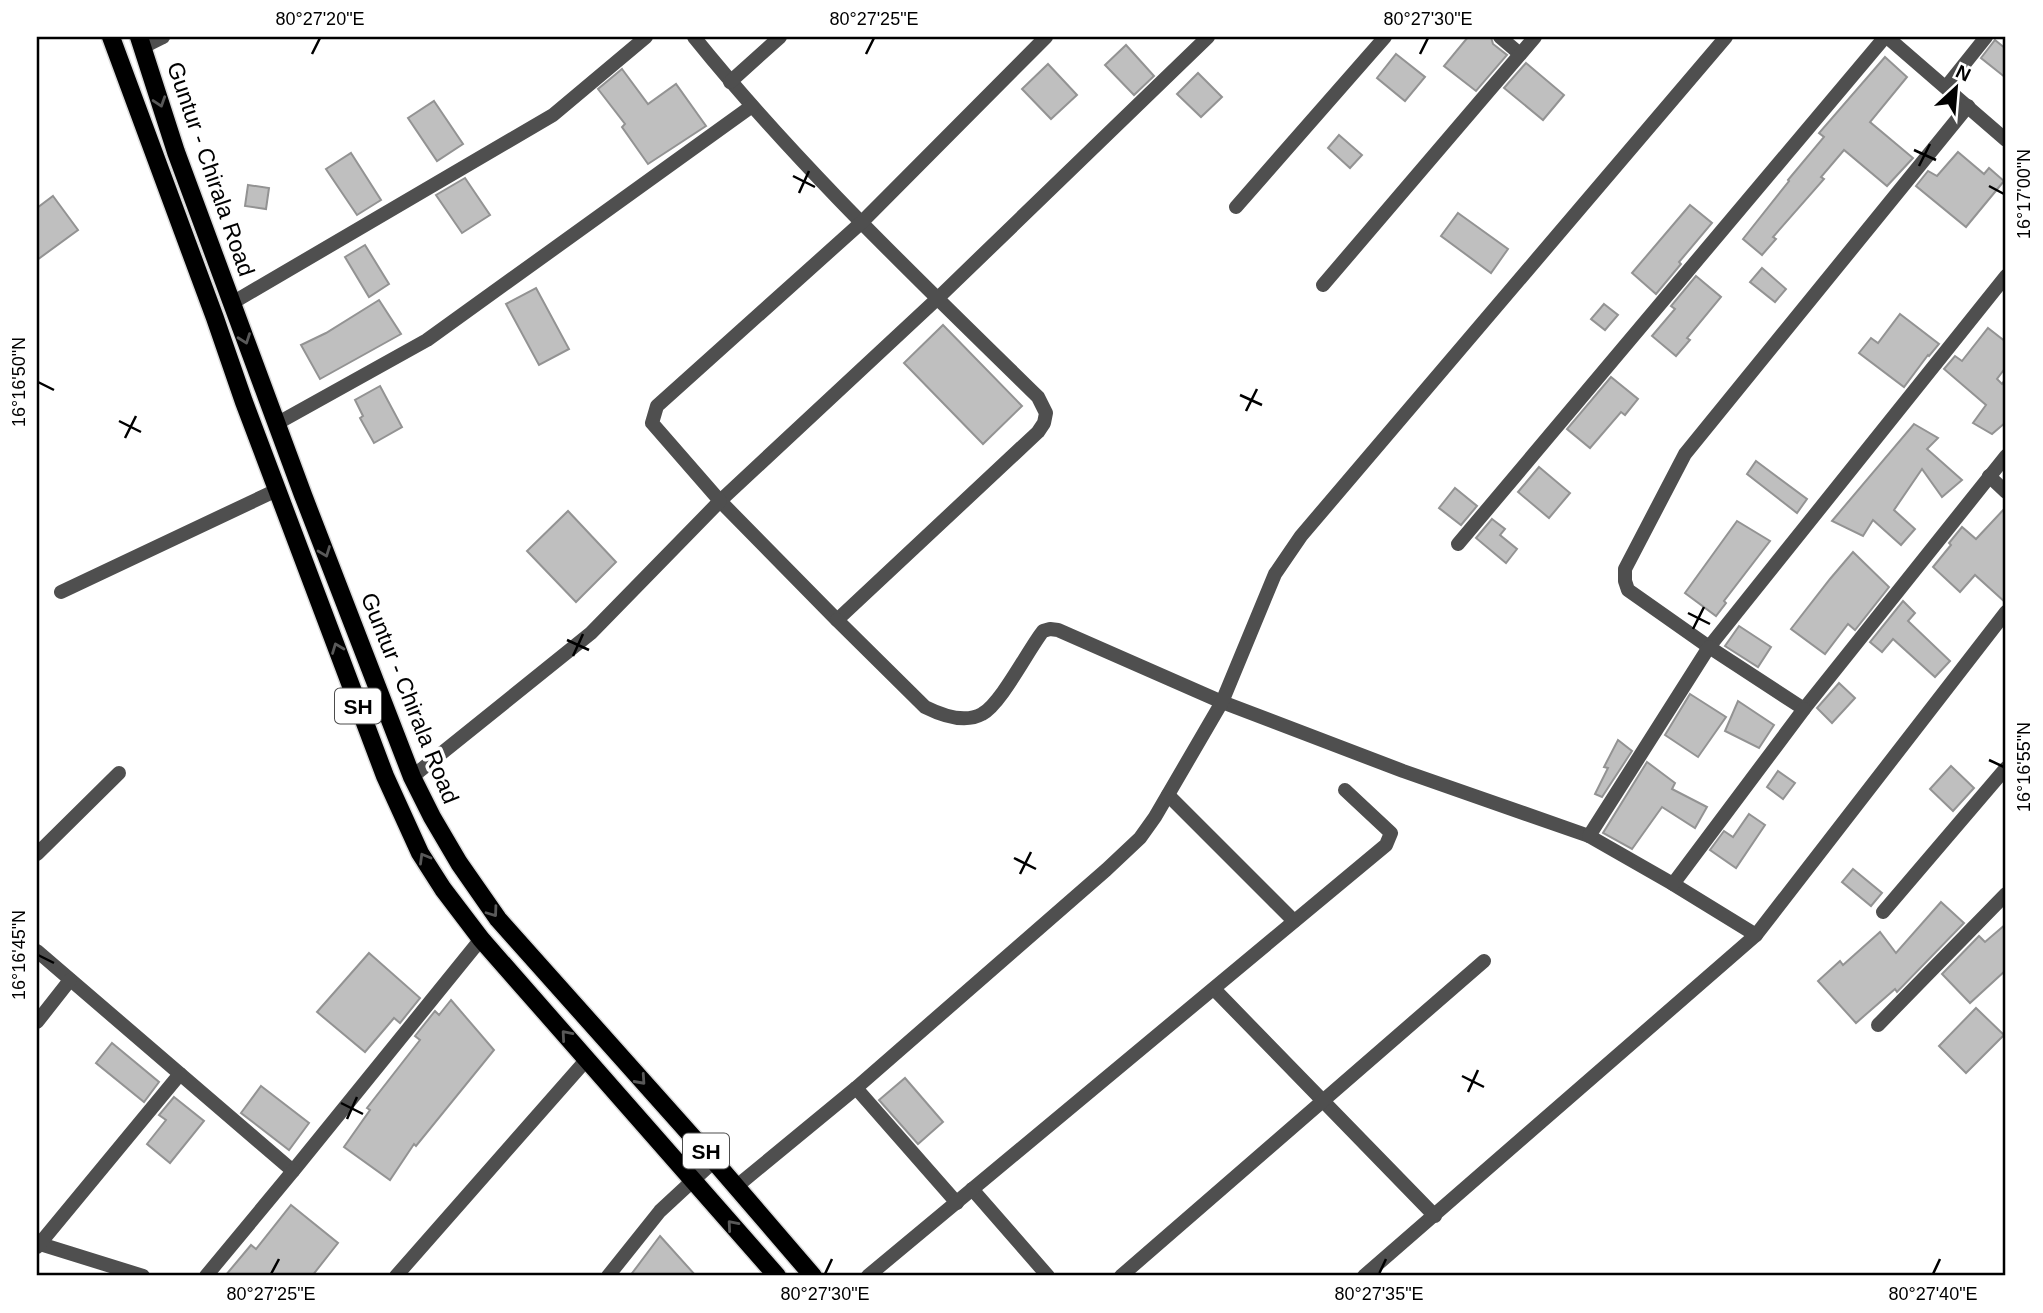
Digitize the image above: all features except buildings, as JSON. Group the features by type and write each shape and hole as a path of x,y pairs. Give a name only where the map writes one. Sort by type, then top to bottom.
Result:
{"main road":[{"name":"Guntur - Chirala Road","path":"111,37 277,490 401,813 421,853 443,890 481,939 776,1276"},
{"name":"Guntur - Chirala Road","path":"141,42 176,152 276,424 412,777 432,817 458,863 498,919 715,1161 813,1276"}],"street":[{"path":"141,42 163,37"},
{"path":"232,303 553,115 646,37"},
{"path":"694,37 730,82 862,222 1038,397 1046,413 1038,432 836,620"},
{"path":"730,82 780,37"},
{"path":"1046,37 862,222 657,406 652,423 720,501 836,620 912,696 925,707 943,716 965,718 982,715 993,704 1043,631 1058,630 1222,702 1403,771 1589,836 1756,935"},
{"path":"412,777 592,633 720,501 937,298 1208,37"},
{"path":"1236,207 1385,37"},
{"path":"1500,37 1520,54"},
{"path":"1323,285 1535,37"},
{"path":"737,1186 856,1088 1106,870 1148,828 1222,702 1275,574 1301,536 1726,37"},
{"path":"1458,544 1886,37 2006,140"},
{"path":"1946,87 1986,37"},
{"path":"276,424 427,340 752,106"},
{"path":"1804,709 1638,599 1628,590 1625,569 1685,454 1968,106"},
{"path":"1589,836 1709,647 2006,276"},
{"path":"1673,884 1804,709 2006,456"},
{"path":"1989,476 2006,492"},
{"path":"61,592 277,490"},
{"path":"1364,1276 1756,935 2006,612"},
{"path":"1882,912 2006,768"},
{"path":"37,854 120,773"},
{"path":"867,1276 1214,989 1390,839 1391,833 1386,827 1345,790"},
{"path":"1168,795 1294,921"},
{"path":"1878,1025 2006,894"},
{"path":"206,1276 481,939"},
{"path":"37,951 293,1171"},
{"path":"1121,1276 1484,961"},
{"path":"37,1021 70,980"},
{"path":"1214,989 1435,1216"},
{"path":"396,1276 587,1059"},
{"path":"143,1276 38,1245 180,1074"},
{"path":"856,1088 957,1203"},
{"path":"607,1276 641,1232 715,1161"},
{"path":"972,1189 1048,1276"}]}
